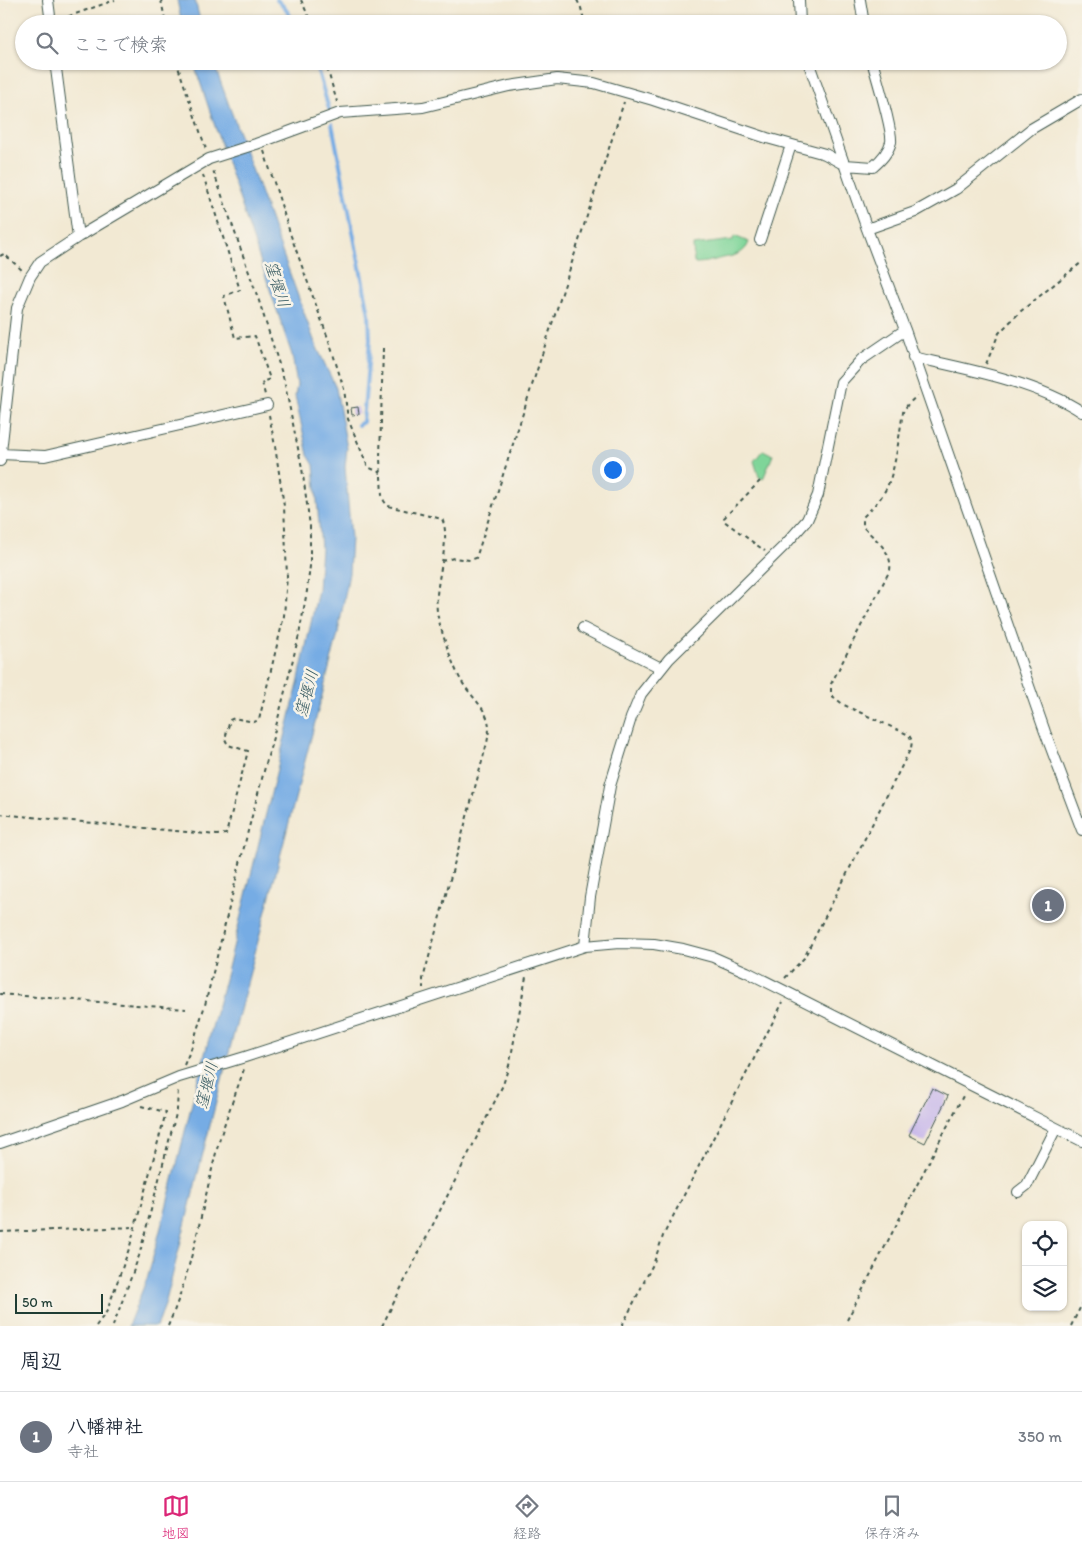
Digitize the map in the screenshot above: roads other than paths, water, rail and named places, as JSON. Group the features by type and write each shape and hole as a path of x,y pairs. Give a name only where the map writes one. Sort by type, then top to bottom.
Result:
{"street":[{"path":"48,0 49,15"},
{"path":"799,0 800,15"},
{"path":"860,0 862,15"},
{"path":"57,70 78,237"},
{"path":"811,70 905,330 913,358 1045,732 1082,830"},
{"path":"267,405 45,456 0,458 17,308 30,277 40,262 204,161 340,113 423,107 509,86 557,79 594,83 627,92 791,145 825,154 845,165 873,167 884,158 892,140 874,70"},
{"path":"867,229 915,212 956,190 1031,129 1082,99"},
{"path":"760,240 791,145"},
{"path":"585,946 590,897 610,786 630,718 641,694 669,658 773,557 807,520 818,496 841,382 861,360 905,330"},
{"path":"913,358 982,373 1021,385 1067,402 1082,412"},
{"path":"584,628 661,668"},
{"path":"0,1143 122,1101 179,1077 528,964 585,946 619,944 654,944 683,948 713,957 1082,1141"},
{"path":"1018,1192 1027,1185 1056,1128"}],"water":[{"path":"177,0 195,0 199,15 180,15"},
{"name":"窪堰川","path":"196,70 216,70 315,343 336,388 347,448 345,467 351,538 349,573 337,638 165,1305 157,1326 128,1326 148,1276 227,972 297,688 318,590 321,548 314,465 308,455 295,396 297,385 292,355"}],"waterway":[{"path":"277,0 290,15"},
{"path":"318,70 329,109"},
{"path":"332,124 369,314 370,340 363,422 358,425"}],"place":[{"name":"八幡神社","path":"1048,905"}]}
